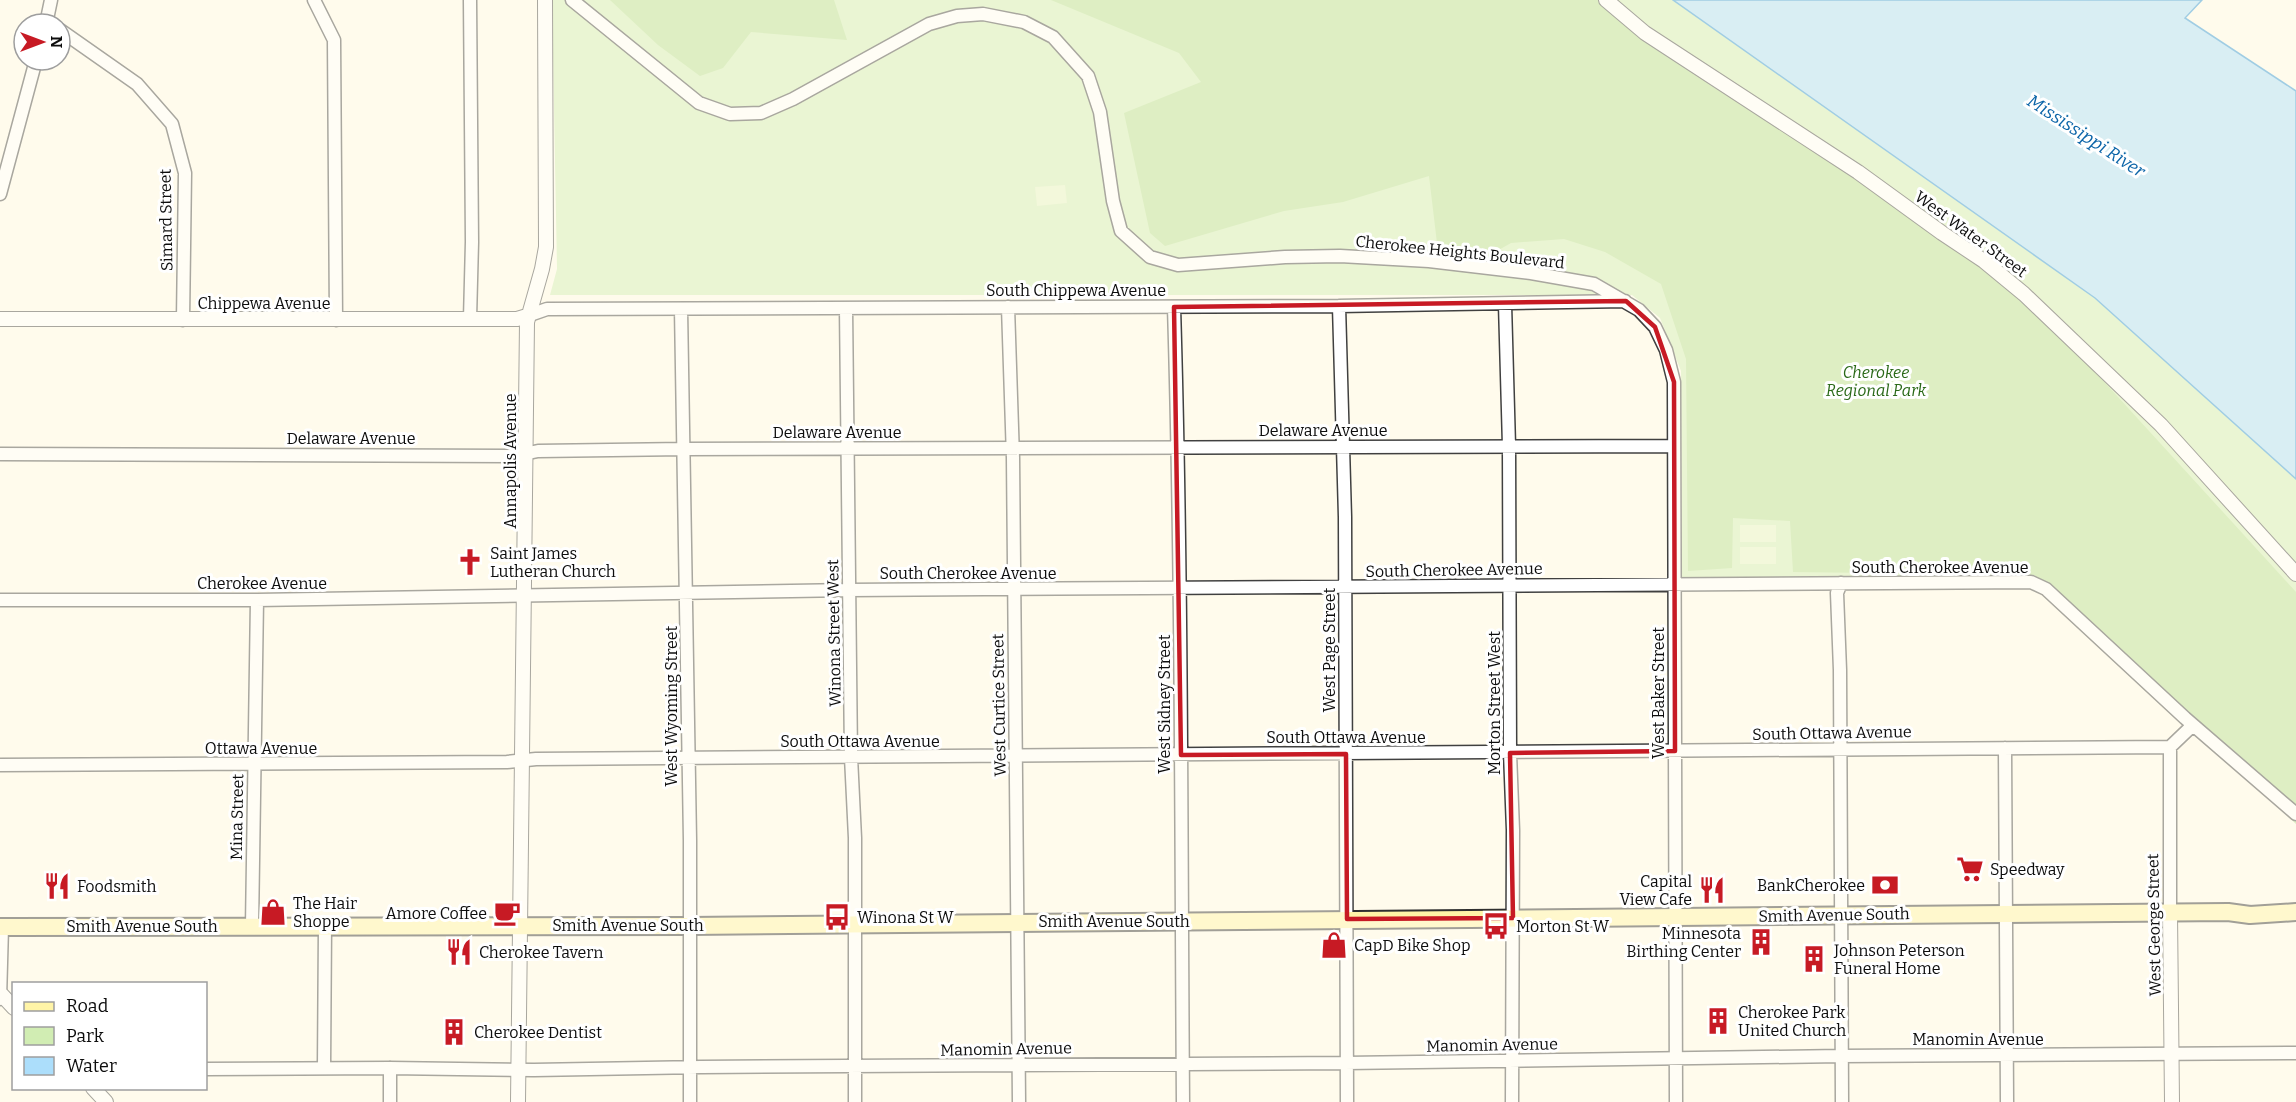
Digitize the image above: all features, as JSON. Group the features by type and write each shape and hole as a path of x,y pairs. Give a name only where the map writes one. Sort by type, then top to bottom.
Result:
{"main road":[{"name":"Smith Avenue South","path":"2228,912 2296,901"},
{"name":"Smith Avenue South","path":"1,927 689,926 2005,913 2228,912 2250,915 2296,912"}],"street":[{"path":"314,0 334,40 336,320"},
{"path":"470,0 472,242 470,319"},
{"name":"Annapolis Avenue","path":"518,1102 527,316 540,277 546,247 545,0"},
{"name":"Cherokee Heights Boulevard","path":"572,0 699,103 730,114 761,113 793,99 929,24 957,16 983,14 1024,22 1053,37 1074,58 1090,79 1101,112 1113,201 1121,231 1150,257 1178,265 1285,257 1341,256 1429,261 1531,273 1594,284 1626,301"},
{"name":"West Water Street","path":"1606,0 1645,33 1858,172 1941,233 1984,261 2024,294 2161,425 2296,574"},
{"name":"Simard Street","path":"72,38 137,84 172,124 185,173 183,320"},
{"path":"0,194 4,164 32,72"},
{"name":"South Chippewa Avenue","path":"527,316 542,309 1340,306 1626,301"},
{"name":"West Baker Street","path":"1626,301 1639,310 1655,327 1666,350 1674,382 1676,1102"},
{"name":"Morton Street West","path":"1505,304 1509,446 1513,918 1512,1102"},
{"name":"West Page Street","path":"1340,306 1344,446 1347,1102"},
{"name":"West Curtice Street","path":"1008,307 1013,447 1019,1102"},
{"name":"West Sidney Street","path":"1174,307 1179,447 1183,1102"},
{"name":"Winona Street West","path":"846,308 855,838 853,924 855,1102"},
{"name":"West Wyoming Street","path":"681,309 690,840 690,1102"},
{"name":"Chippewa Avenue","path":"0,319 517,319 527,316"},
{"name":"Delaware Avenue","path":"0,454 514,456 538,451 684,449 1674,446"},
{"name":"South Cherokee Avenue","path":"525,596 849,590 2031,582 2039,584 2193,725 2296,814"},
{"path":"1841,583 1837,593 1841,750 1842,1102"},
{"name":"Cherokee Avenue","path":"0,600 258,600 525,596"},
{"name":"Mina Street","path":"252,926 258,600"},
{"path":"2170,747 2193,725"},
{"name":"South Ottawa Avenue","path":"523,761 2170,747"},
{"name":"West George Street","path":"2170,747 2172,1102"},
{"path":"2005,748 2007,1102"},
{"name":"Ottawa Avenue","path":"0,765 255,765 523,761"},
{"path":"324,1068 325,926"},
{"path":"1,927 1,997"},
{"name":"Manomin Avenue","path":"518,1070 2296,1053"},
{"path":"390,1068 390,1102"},
{"path":"207,1069 518,1070"},
{"path":"94,1090 106,1102"}],"highlighted area":[{"path":"1626,301 1655,327 1674,382 1675,751 1510,753 1513,918 1429,920 1347,919 1346,754 1181,755 1174,307"}],"green space":[{"name":"Cherokee Regional Park","path":"552,0 1673,0 2095,298 2296,479 2296,802 2034,575 1682,578 1681,371 1660,318 1632,295 550,295 557,269"},
{"path":"610,0 834,0 847,40 751,32 723,68 700,76 658,45"},
{"path":"1051,0 1603,0 2024,294 2296,592 2296,824 2034,575 1793,572 1790,521 1733,518 1732,568 1688,571 1686,359 1661,284 1605,252 1564,239 1511,243 1495,252 1437,243 1429,176 1343,202 1284,211 1165,246 1150,233 1124,113 1201,82 1179,53"},
{"path":"1065,185 1067,203 1037,206 1035,187"},
{"path":"1740,525 1776,525 1776,542 1740,542"},
{"path":"1740,547 1776,547 1776,564 1740,564"}],"water":[{"name":"Mississippi River","path":"1673,0 2202,0 2185,18 2296,91 2296,479 2095,298"}],"place":[{"name":"Saint James Lutheran Church","path":"470,562"},
{"name":"Speedway","path":"1970,869"},
{"name":"BankCherokee","path":"1885,885"},
{"name":"Foodsmith","path":"57,886"},
{"name":"Capital View Cafe","path":"1712,890"},
{"name":"The Hair Shoppe","path":"273,912"},
{"name":"Amore Coffee","path":"507,913"},
{"name":"Winona St W","path":"837,917"},
{"name":"Morton St W","path":"1496,926"},
{"name":"Minnesota Birthing Center","path":"1761,942"},
{"name":"CapD Bike Shop","path":"1334,945"},
{"name":"Cherokee Tavern","path":"459,952"},
{"name":"Johnson Peterson Funeral Home","path":"1814,959"},
{"name":"Cherokee Park United Church","path":"1718,1021"},
{"name":"Cherokee Dentist","path":"454,1032"}]}
